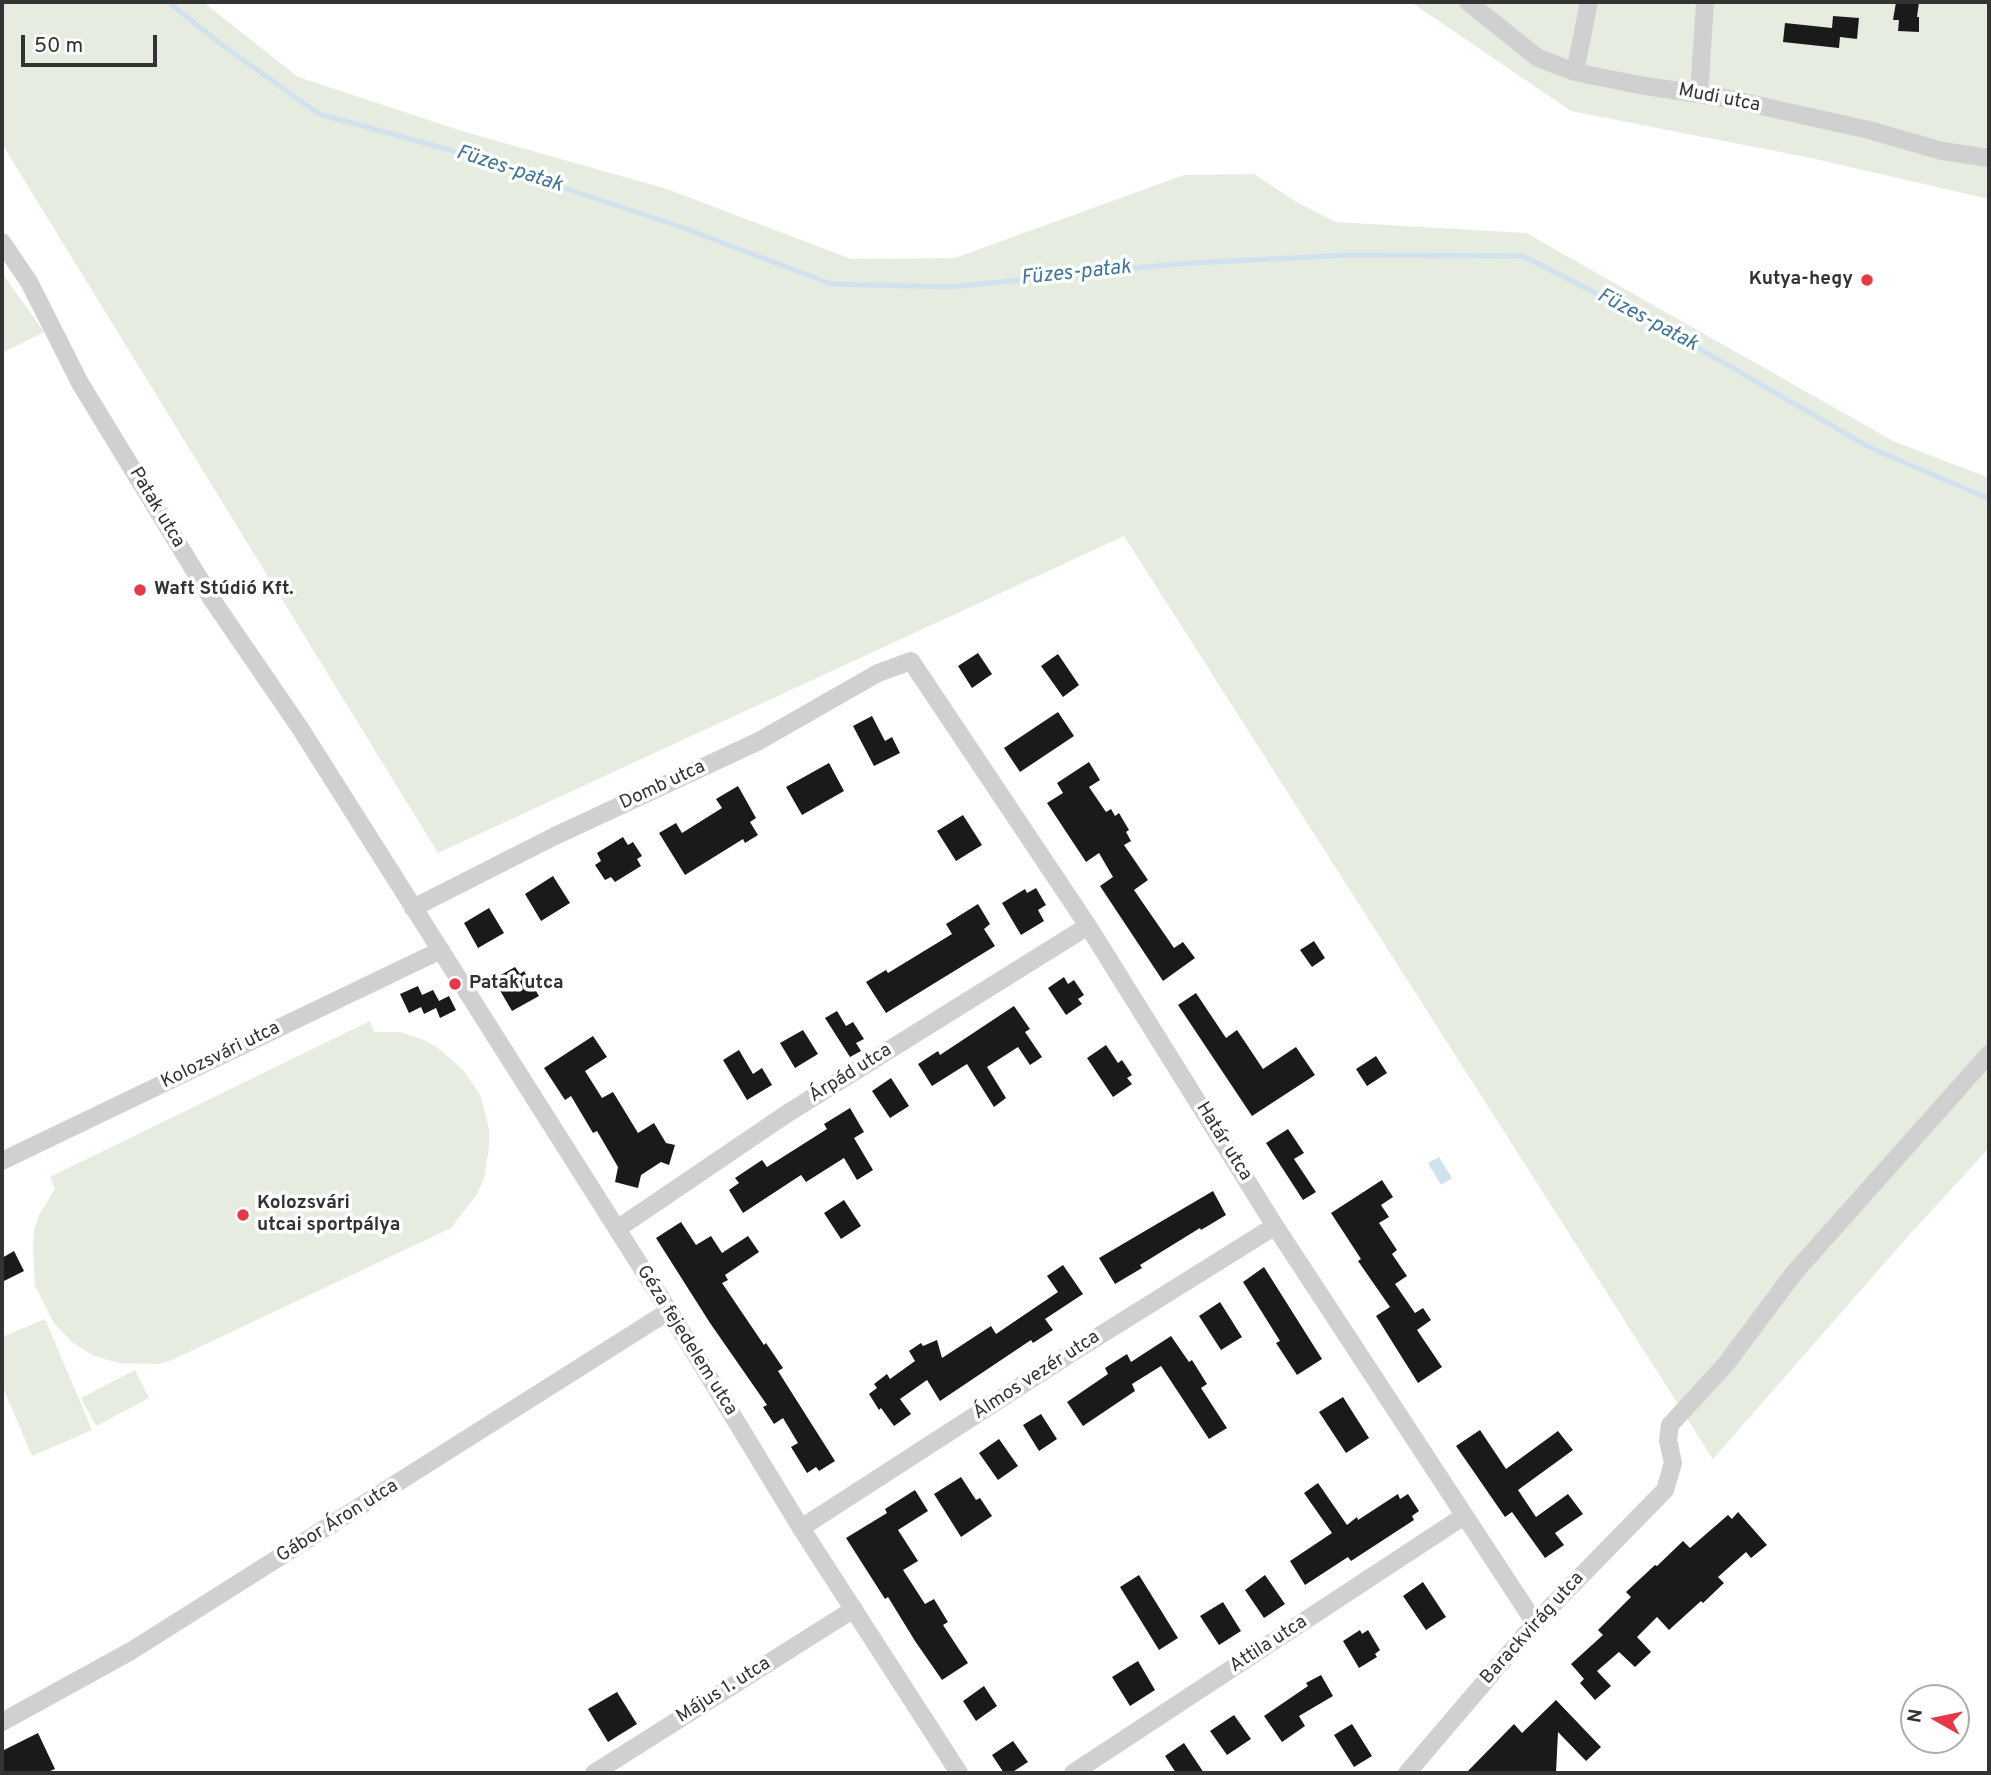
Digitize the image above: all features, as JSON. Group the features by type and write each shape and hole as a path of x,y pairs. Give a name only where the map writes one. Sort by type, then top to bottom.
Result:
{"street":[{"name":"Mudi utca","path":"1468,2 1538,58 1575,72 1639,85 1724,97 1942,151 1989,158"},
{"path":"1575,72 1588,2"},
{"path":"1699,94 1705,2"},
{"name":"Patak utca","path":"2,242 29,282 80,383 213,601 300,727 413,908"},
{"name":"Domb utca","path":"413,908 555,836 759,741 878,673 911,661"},
{"name":"Határ utca","path":"911,661 1088,926 1275,1226 1535,1623"},
{"name":"Géza fejedelem utca","path":"413,908 669,1311 801,1528 959,1773"},
{"name":"Árpád utca","path":"617,1229 788,1113 1088,926"},
{"name":"Kolozsvári utca","path":"2,1161 440,950"},
{"name":"Barackvirág utca","path":"1406,1773 1535,1623 1665,1490 1673,1464 1668,1440 1670,1425 1726,1364 1794,1273 1989,1054"},
{"name":"Álmos vezér utca","path":"801,1528 1275,1226"},
{"name":"Gábor Áron utca","path":"2,1723 131,1651 669,1311"},
{"name":"Attila utca","path":"1073,1773 1464,1516"},
{"name":"Május 1. utca","path":"594,1773 854,1609"}],"shaded area":[{"path":"2,2 203,2 298,77 465,132 667,189 851,259 955,258 1184,175 1254,174 1295,201 1335,222 1526,233 1893,441 1989,478 1989,1148 1713,1459 1124,536 438,853 2,144"},
{"path":"1411,2 1989,2 1989,199 1811,158 1571,111"},
{"path":"2,273 44,332 2,353"},
{"path":"370,1021 374,1032 400,1032 438,1048 464,1071 480,1095 489,1129 484,1178 477,1194 451,1228 172,1360 158,1364 119,1363 94,1356 72,1342 54,1323 35,1286 34,1231 39,1215 55,1189 50,1177"},
{"path":"45,1319 92,1430 32,1456 2,1385 2,1337"},
{"path":"135,1370 149,1398 96,1426 81,1398"}],"water":[{"path":"1439,1157 1452,1178 1441,1185 1428,1163"}],"building":[{"path":"1896,2 1919,2 1919,32 1898,31 1899,20 1893,20"},
{"path":"1833,16 1859,18 1857,39 1840,37 1839,48 1783,42 1785,23 1832,28"},
{"path":"978,653 992,674 972,688 958,666"},
{"path":"1058,654 1079,685 1063,697 1041,666"},
{"path":"1058,712 1074,736 1020,772 1004,748"},
{"path":"872,716 885,741 892,737 900,753 874,766 853,726"},
{"path":"1089,762 1100,780 1089,787 1106,812 1111,809 1115,816 1119,813 1129,830 1126,832 1131,841 1124,845 1148,880 1134,890 1174,948 1183,942 1195,958 1163,981 1100,886 1113,877 1099,853 1086,862 1047,803 1063,793 1057,783"},
{"path":"829,763 844,791 802,815 786,787"},
{"path":"738,786 756,818 750,822 758,835 745,843 743,839 685,875 659,833 676,823 682,833 722,808 716,799"},
{"path":"963,815 982,845 956,861 937,831"},
{"path":"623,837 628,845 633,842 642,856 637,859 641,866 615,882 611,877 605,880 595,865 601,861 597,853"},
{"path":"553,876 570,903 541,921 525,894"},
{"path":"1036,888 1046,905 1038,910 1044,921 1021,935 1002,903 1025,889 1027,893"},
{"path":"978,904 990,924 984,929 995,946 886,1013 866,982 886,970 888,973 952,934 946,924"},
{"path":"489,908 504,933 478,948 464,923"},
{"path":"1314,941 1325,958 1312,967 1300,950"},
{"path":"515,967 520,974 524,971 539,996 512,1011 498,987 503,984 499,976"},
{"path":"1064,977 1068,984 1074,980 1084,995 1078,999 1082,1004 1066,1015 1048,988"},
{"path":"418,986 422,995 433,990 439,1001 449,996 456,1010 440,1018 436,1008 424,1014 421,1007 409,1013 400,994"},
{"path":"1196,993 1226,1038 1237,1030 1263,1069 1296,1047 1315,1075 1252,1116 1178,1005"},
{"path":"1014,1006 1030,1029 1025,1032 1042,1057 1030,1065 1018,1047 987,1067 1006,1098 994,1107 967,1064 932,1086 918,1064 938,1051 940,1055"},
{"path":"837,1011 846,1026 853,1022 864,1039 856,1043 861,1051 850,1057 825,1018"},
{"path":"803,1030 818,1054 795,1068 780,1043"},
{"path":"593,1036 607,1057 585,1071 602,1098 613,1092 638,1133 654,1123 666,1143 675,1145 669,1165 661,1162 641,1175 638,1188 615,1182 618,1167 597,1131 593,1133 571,1096 565,1100 544,1068"},
{"path":"1106,1045 1118,1063 1122,1060 1132,1075 1127,1078 1132,1084 1113,1097 1087,1058"},
{"path":"739,1050 753,1074 762,1068 772,1085 747,1100 723,1060"},
{"path":"1376,1056 1387,1073 1367,1086 1356,1069"},
{"path":"891,1078 909,1106 890,1118 872,1091"},
{"path":"850,1108 864,1132 854,1138 873,1170 857,1180 844,1158 806,1182 801,1175 743,1213 729,1190 739,1183 735,1178 762,1160 767,1167 827,1129 824,1124"},
{"path":"1288,1129 1304,1153 1294,1159 1316,1192 1303,1200 1266,1143"},
{"path":"1382,1180 1393,1197 1381,1205 1389,1217 1379,1223 1397,1250 1392,1254 1407,1276 1395,1284 1415,1313 1423,1308 1431,1320 1417,1330 1442,1367 1418,1383 1376,1316 1390,1307 1358,1261 1361,1259 1331,1213"},
{"path":"1213,1191 1226,1215 1140,1265 1142,1268 1115,1284 1099,1258"},
{"path":"844,1200 861,1226 841,1239 824,1213"},
{"path":"681,1222 696,1245 711,1236 722,1253 748,1236 759,1252 725,1275 728,1280 722,1283 783,1368 778,1371 835,1461 819,1471 816,1467 807,1473 791,1447 798,1443 783,1418 774,1424 763,1407 767,1405 656,1238"},
{"path":"14,1251 24,1271 2,1282 2,1258"},
{"path":"1063,1265 1083,1294 1045,1319 1053,1330 1033,1343 1031,1340 940,1401 927,1380 900,1399 911,1414 894,1426 881,1408 879,1410 869,1394 877,1388 874,1384 887,1374 890,1379 915,1361 909,1351 921,1343 923,1346 937,1340 942,1358 991,1326 996,1334 1058,1292 1047,1276"},
{"path":"1264,1267 1322,1359 1297,1375 1276,1343 1280,1341 1243,1282"},
{"path":"1220,1302 1242,1337 1221,1350 1199,1316"},
{"path":"1171,1336 1189,1362 1192,1360 1207,1384 1201,1388 1227,1428 1209,1439 1161,1366 1132,1384 1135,1391 1083,1426 1067,1402 1108,1374 1105,1368 1127,1354 1131,1362"},
{"path":"1343,1397 1369,1438 1346,1453 1319,1412"},
{"path":"1041,1414 1057,1439 1039,1451 1023,1425"},
{"path":"1480,1430 1506,1469 1558,1431 1573,1450 1518,1490 1536,1517 1568,1494 1583,1514 1555,1533 1564,1545 1545,1558 1512,1512 1505,1517 1456,1446"},
{"path":"999,1439 1018,1466 998,1480 979,1453"},
{"path":"961,1477 976,1500 980,1498 992,1516 961,1537 934,1494"},
{"path":"1318,1483 1347,1525 1398,1494 1400,1499 1408,1494 1419,1511 1412,1516 1414,1520 1351,1561 1348,1557 1305,1585 1290,1561 1332,1533 1304,1493"},
{"path":"915,1490 928,1511 898,1530 918,1561 903,1570 925,1604 934,1599 948,1622 943,1625 968,1663 942,1680 846,1538 887,1513 885,1509"},
{"path":"1738,1512 1767,1545 1751,1558 1746,1552 1718,1577 1724,1583 1669,1630 1657,1617 1637,1637 1651,1652 1635,1667 1619,1652 1597,1671 1611,1686 1595,1700 1580,1683 1584,1679 1571,1664 1603,1635 1598,1630 1631,1597 1626,1592 1655,1565 1683,1541 1690,1548 1728,1515 1732,1519"},
{"path":"1139,1575 1178,1638 1159,1650 1120,1587"},
{"path":"1265,1575 1285,1604 1264,1618 1245,1590"},
{"path":"1423,1582 1446,1617 1426,1630 1403,1596"},
{"path":"1223,1602 1241,1631 1219,1645 1200,1616"},
{"path":"1360,1630 1362,1634 1368,1630 1380,1650 1375,1654 1377,1657 1359,1668 1343,1641"},
{"path":"1138,1661 1155,1690 1130,1706 1112,1677"},
{"path":"1321,1675 1333,1696 1299,1716 1305,1726 1282,1742 1264,1716 1308,1686 1306,1683"},
{"path":"984,1686 997,1706 976,1721 963,1701"},
{"path":"617,1692 637,1724 608,1742 588,1709"},
{"path":"1556,1700 1601,1747 1586,1761 1558,1732 1556,1773 1466,1773 1514,1724 1522,1733"},
{"path":"1234,1715 1251,1739 1227,1755 1210,1731"},
{"path":"1352,1724 1372,1756 1354,1767 1334,1735"},
{"path":"38,1733 55,1769 45,1773 2,1773 2,1751"},
{"path":"1013,1741 1028,1762 1011,1773 1004,1773 992,1755"},
{"path":"1184,1743 1204,1773 1176,1773 1165,1756"}],"waterway":[{"name":"Füzes-patak","path":"168,2 225,47 319,114 450,150 681,227 831,284 951,287 1176,264 1348,255 1523,256 1660,326 1869,447 1989,499"}],"place":[{"name":"Kutya-hegy","path":"1867,280"},
{"name":"Waft Stúdió Kft.","path":"140,590"},
{"name":"Patak utca","path":"455,984"},
{"name":"Kolozsvári utcai sportpálya","path":"243,1215"}]}
